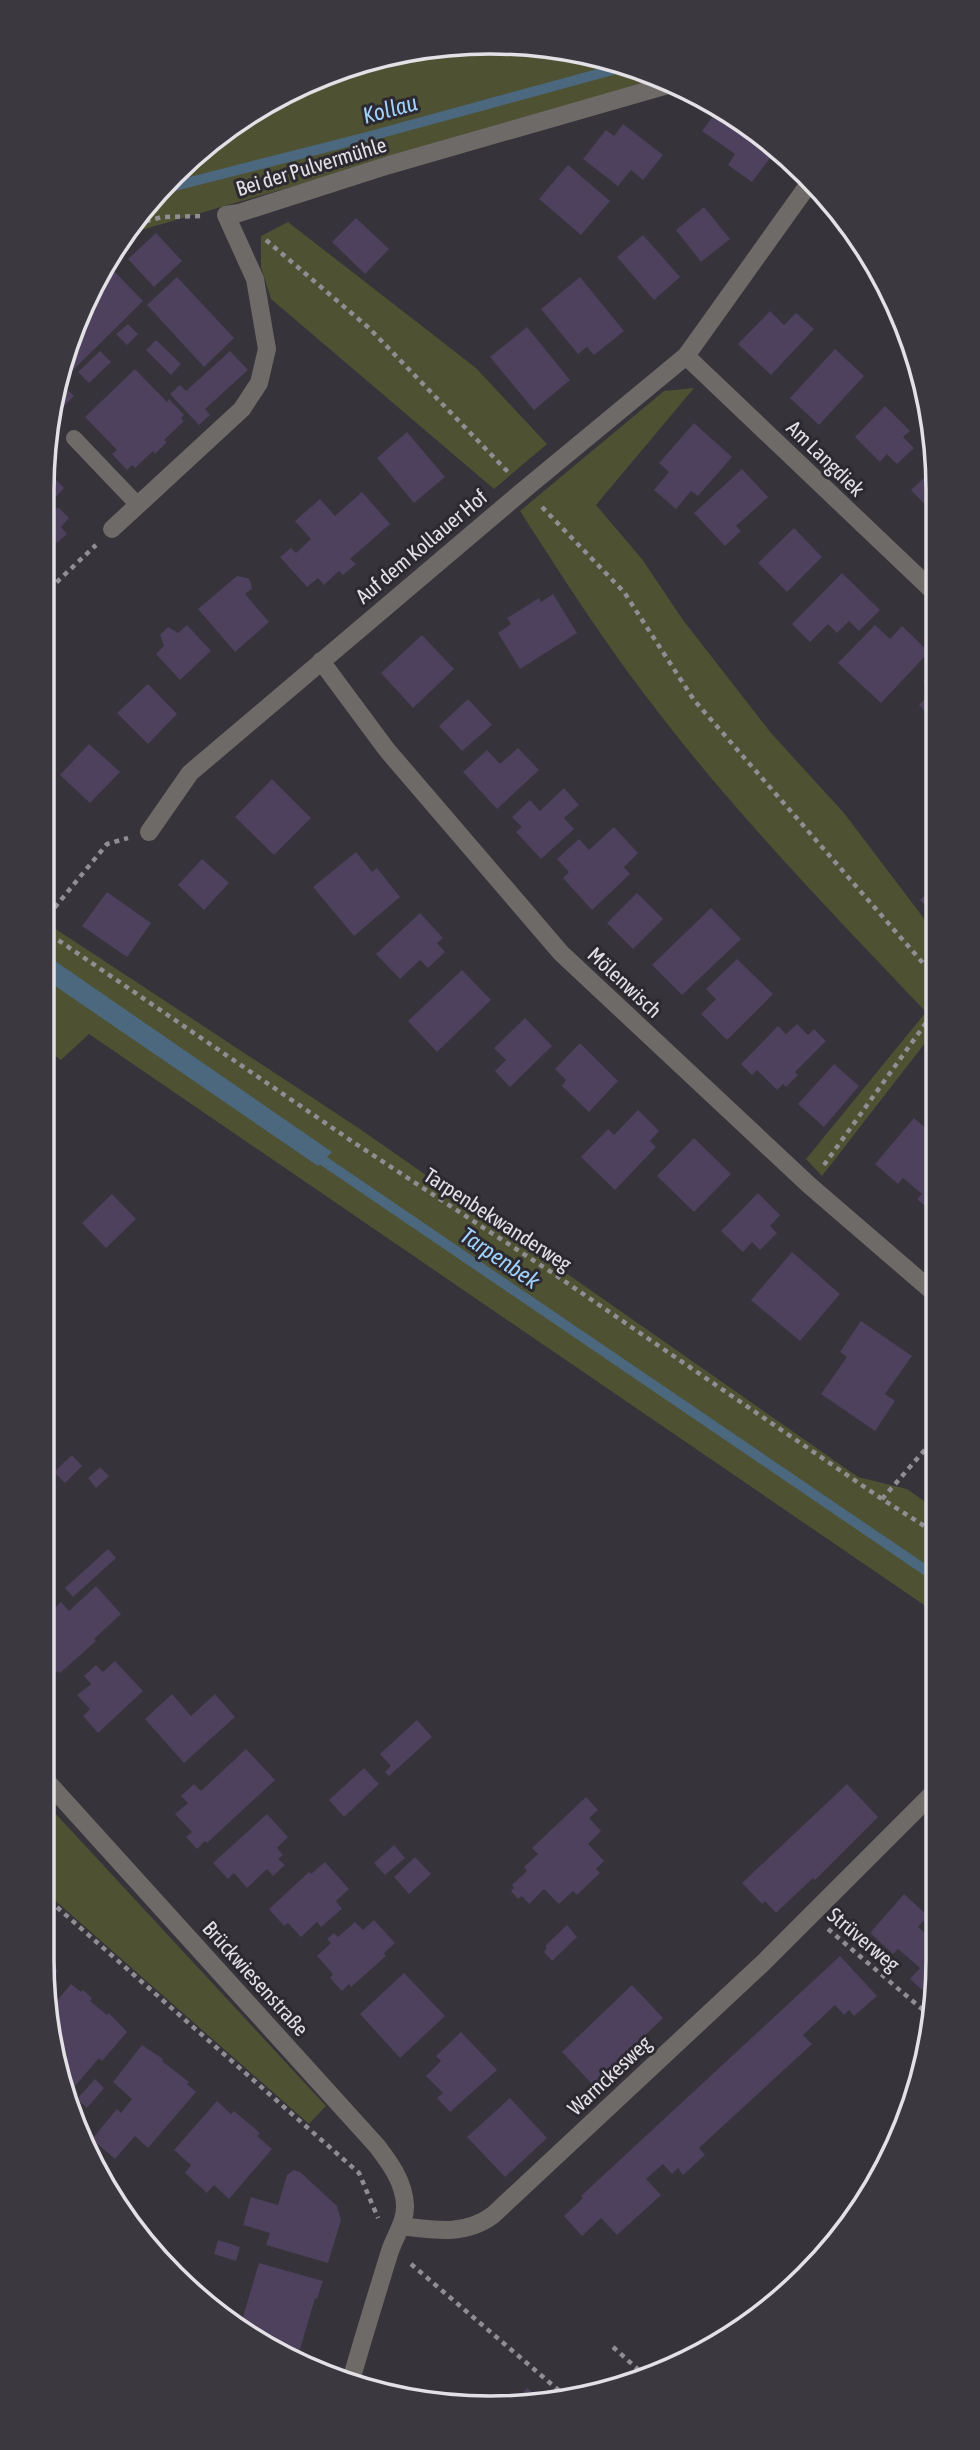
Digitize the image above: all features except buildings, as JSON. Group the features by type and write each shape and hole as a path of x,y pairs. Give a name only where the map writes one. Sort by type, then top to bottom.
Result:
{"street":[{"name":"Bei der Pulvermühle","path":"112,530 242,409 259,383 267,349 255,279 232,214 389,165 658,88"},
{"name":"Auf dem Kollauer Hof","path":"149,832 190,773 686,356 805,189"},
{"name":"Am Langdiek","path":"686,356 926,585"},
{"name":"Mölenwisch","path":"321,661 387,750 561,953 809,1185 926,1287"},
{"name":"Brückwiesenstraße","path":"54,1789 377,2146 392,2166 400,2183 405,2205 401,2226"},
{"name":"Warnckesweg","path":"401,2226 456,2231 486,2220 764,1962 926,1799"},
{"path":"353,2374 391,2248 401,2226"}],"lane":[{"path":"74,438 138,505"}],"path":[{"path":"147,221 162,217 232,214 369,328 624,592 694,700 926,967"},
{"path":"54,585 112,530"},
{"path":"54,908 107,844 149,832"},
{"name":"Tarpenbekwanderweg","path":"54,937 926,1527"},
{"path":"809,1185 926,1023"},
{"path":"882,1499 926,1449"},
{"path":"54,1905 359,2173 391,2248 558,2390"},
{"name":"Strüverweg","path":"811,1915 923,2010"},
{"path":"613,2347 638,2370"}],"green space":[{"path":"462,55 518,55 603,69 649,84 140,230 162,203 203,162 248,128 323,87 377,69"},
{"path":"288,222 476,368 547,444 494,489 271,299 261,267 261,236"},
{"path":"694,388 596,505 642,559 683,620 771,733 844,813 926,921 926,1012 781,857 677,737 612,650 520,511 664,391"},
{"path":"54,928 360,1129 858,1477 907,1489 926,1502 926,1609 924,1605 89,1034 61,1060 54,1055"},
{"path":"926,1012 926,1042 822,1176 806,1159"},
{"path":"54,1812 326,2106 309,2124 54,1900"}],"water":[{"path":"54,960 332,1152 318,1166 54,985"}],"waterway":[{"name":"Kollau","path":"179,185 609,71"},
{"name":"Tarpenbek","path":"312,1153 926,1571"}]}
